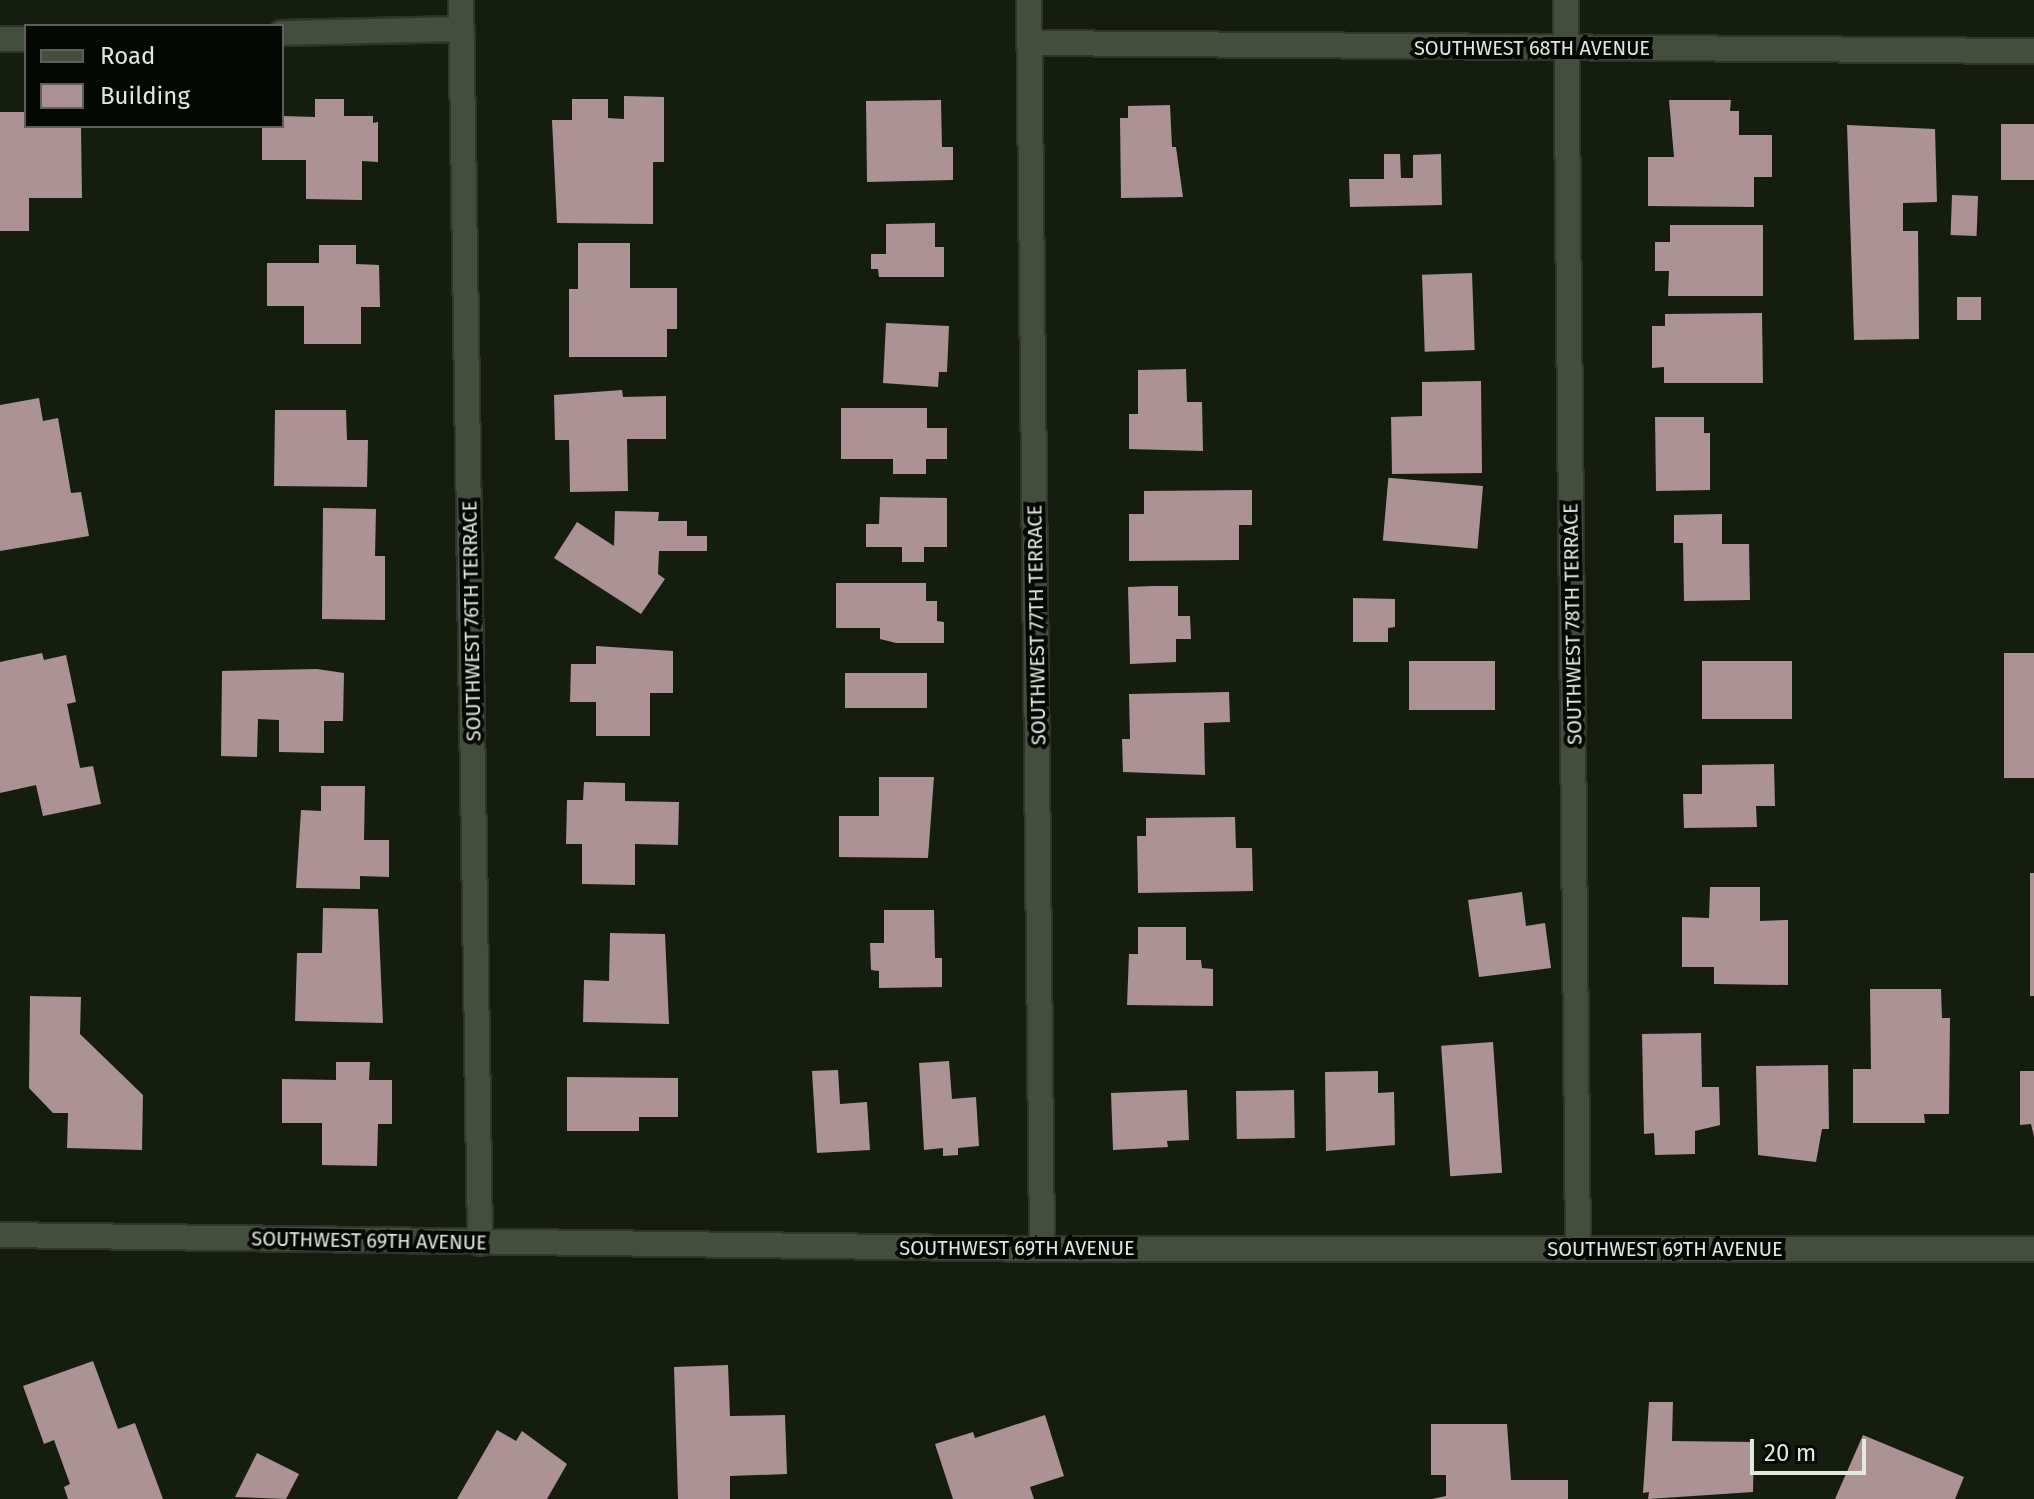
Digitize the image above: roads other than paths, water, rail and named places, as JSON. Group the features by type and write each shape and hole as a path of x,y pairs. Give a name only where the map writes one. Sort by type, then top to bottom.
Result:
{"street":[{"name":"SOUTHWEST 76TH TERRACE","path":"461,0 480,1243"},
{"name":"SOUTHWEST 77TH TERRACE","path":"1029,0 1042,1249"},
{"name":"SOUTHWEST 78TH TERRACE","path":"1566,0 1578,1248"},
{"path":"284,33 462,29"},
{"path":"0,39 24,39"},
{"name":"SOUTHWEST 68TH AVENUE","path":"1030,43 2034,51"},
{"name":"SOUTHWEST 69TH AVENUE","path":"0,1235 1042,1249 2034,1249"}]}
